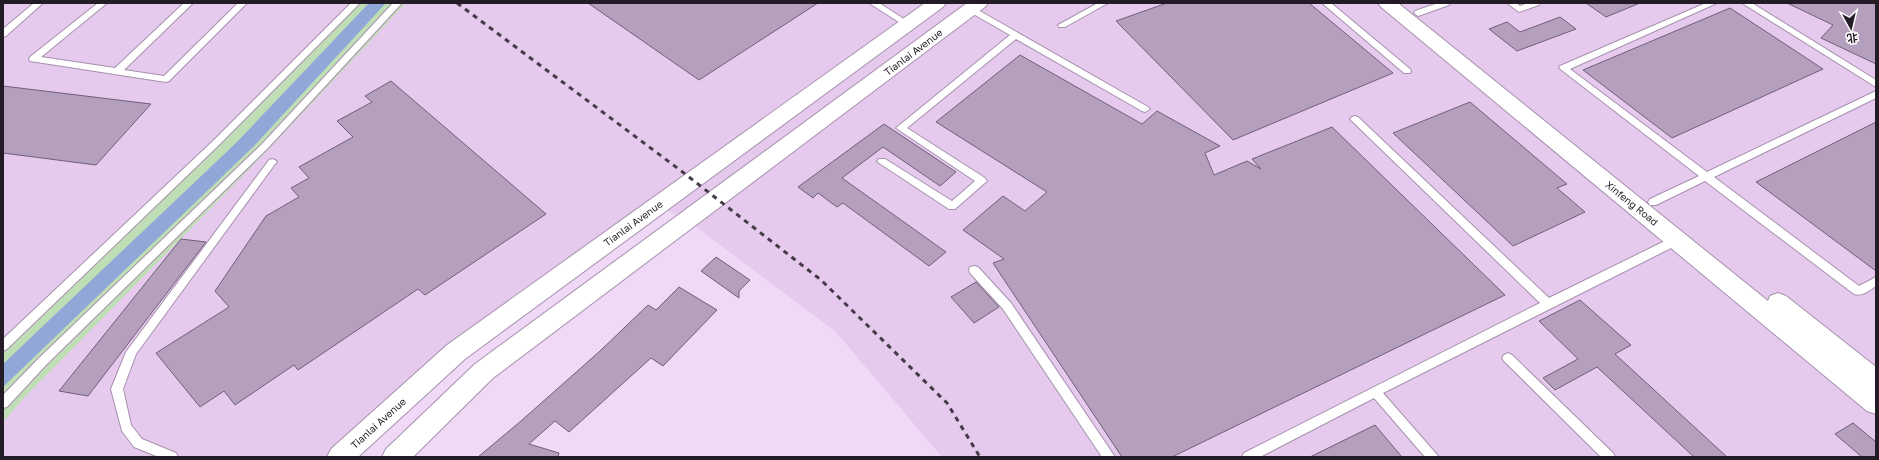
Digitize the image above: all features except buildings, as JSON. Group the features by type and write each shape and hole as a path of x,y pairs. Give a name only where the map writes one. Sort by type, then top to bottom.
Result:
{"main road":[{"name":"Tianlai Avenue","path":"340,457 456,352 937,3"},
{"name":"Xinfeng Road","path":"1387,3 1876,403"},
{"name":"Tianlai Avenue","path":"394,457 484,371 975,6"},
{"name":"Xinfeng Road","path":"1412,8 1876,381"}],"lane":[{"path":"3,34 39,3"},
{"path":"103,3 33,59 166,79 242,3"},
{"path":"116,72 189,3"},
{"path":"3,346 211,147 356,3"},
{"path":"3,403 43,361 265,146 398,3"},
{"path":"873,3 908,24"},
{"path":"1062,25 1104,3"},
{"path":"1326,3 1407,71"},
{"path":"1412,8 1446,3"},
{"path":"1511,3 1519,9 1536,3"},
{"path":"1713,3 1563,68 1858,291 1876,281"},
{"path":"1746,3 1876,84"},
{"path":"975,6 1015,34 1145,109"},
{"path":"882,161 952,206 982,181 901,128 1015,34"},
{"path":"1653,202 1876,94"},
{"path":"1355,119 1548,304"},
{"path":"172,457 138,443 126,427 117,389 131,352 272,162"},
{"path":"1248,457 1677,240"},
{"path":"974,270 1007,306 1109,457"},
{"path":"1508,358 1609,457"},
{"path":"1375,392 1433,457"}],"shaded area":[{"path":"3,3 381,3 396,14 406,3 1876,3 1876,457 942,457 835,331 687,220 658,206 340,457 3,457"}],"green space":[{"path":"356,3 406,3 269,149 23,399 3,422 3,346"}],"water":[{"path":"369,3 386,3 254,146 3,387 3,364 237,142"}],"railway":[{"path":"457,3 680,170 821,280 947,403 980,457"}]}
